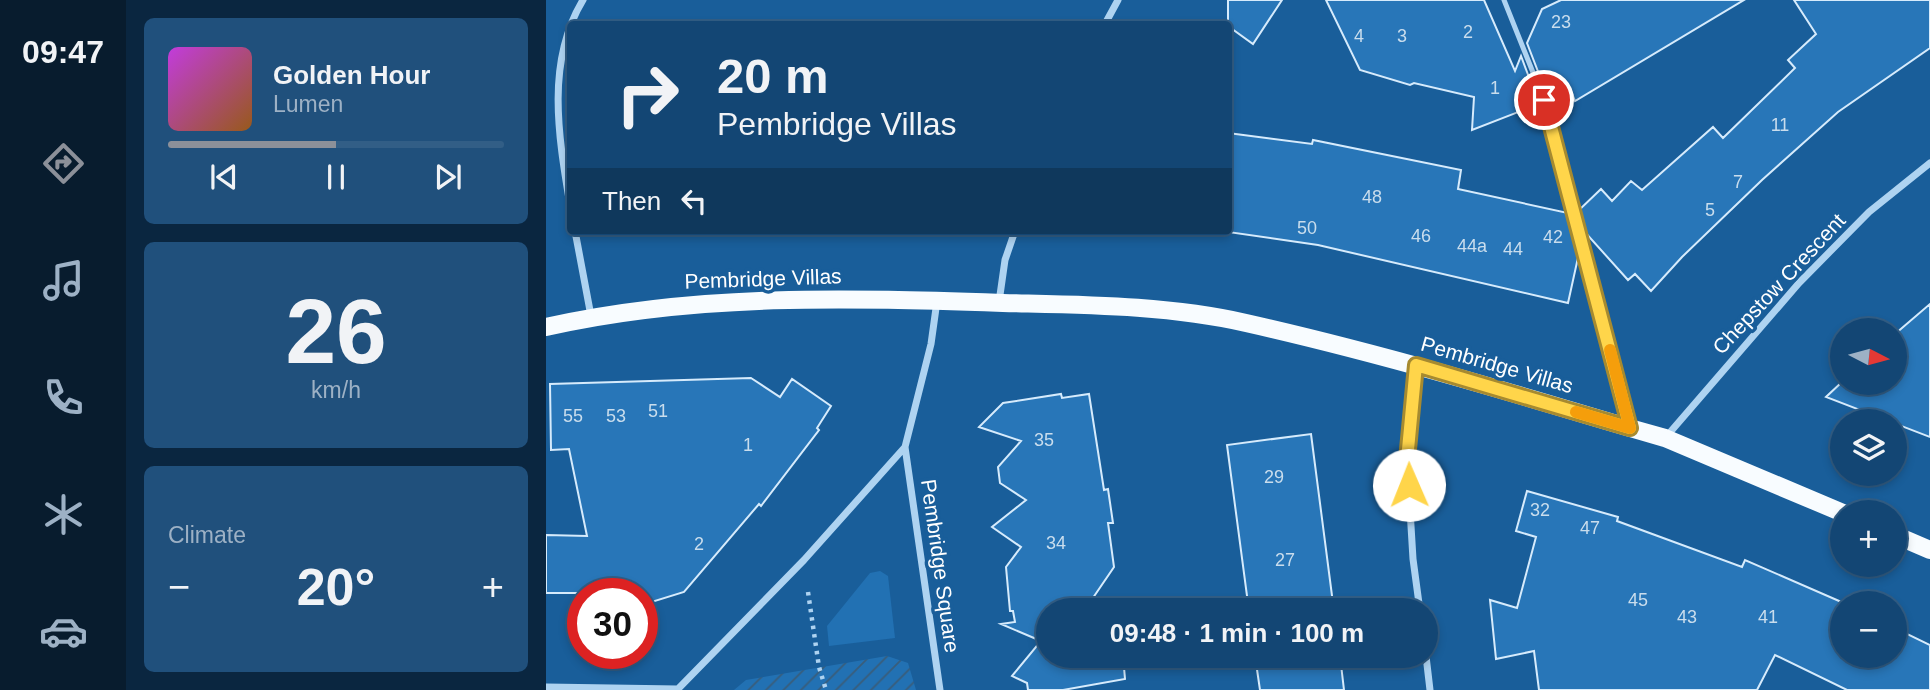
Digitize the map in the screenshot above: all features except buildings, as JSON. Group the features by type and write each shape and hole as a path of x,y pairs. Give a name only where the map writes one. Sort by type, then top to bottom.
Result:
{"main road":[{"name":"Pembridge Villas","path":"546,327 668,305 803,299 937,298 1172,311 1244,322 1416,365 1630,428 1665,439 1830,508"},
{"path":"1907,540 1930,550"}],"street":[{"path":"567,188 551,99 551,68 567,19 583,0"},
{"path":"1107,21 1118,0"},
{"name":"Chepstow Crescent","path":"1665,439 1798,283 1869,212 1930,163"},
{"path":"576,235 591,317"},
{"path":"999,303 1005,260 1014,235"},
{"name":"Pembridge Square","path":"937,298 931,344 905,447 940,690"},
{"path":"1416,365 1407,460 1418,598"},
{"name":"Pembridge Square","path":"678,689 804,559 905,447"},
{"path":"1427,668 1430,690"},
{"path":"546,687 678,689"}],"lane":[{"path":"1504,0 1544,100 1630,428"}],"path":[{"path":"804,559 820,667 826,690"}],"shaded area":[{"path":"880,571 888,576 895,638 829,646 827,626 870,573"},
{"path":"887,656 908,663 916,690 734,690 746,680"}],"slow traffic":[{"path":"1576,412 1630,428 1610,350"}],"route":[{"path":"1409,485 1407,460 1416,365 1630,428 1544,100"}]}
